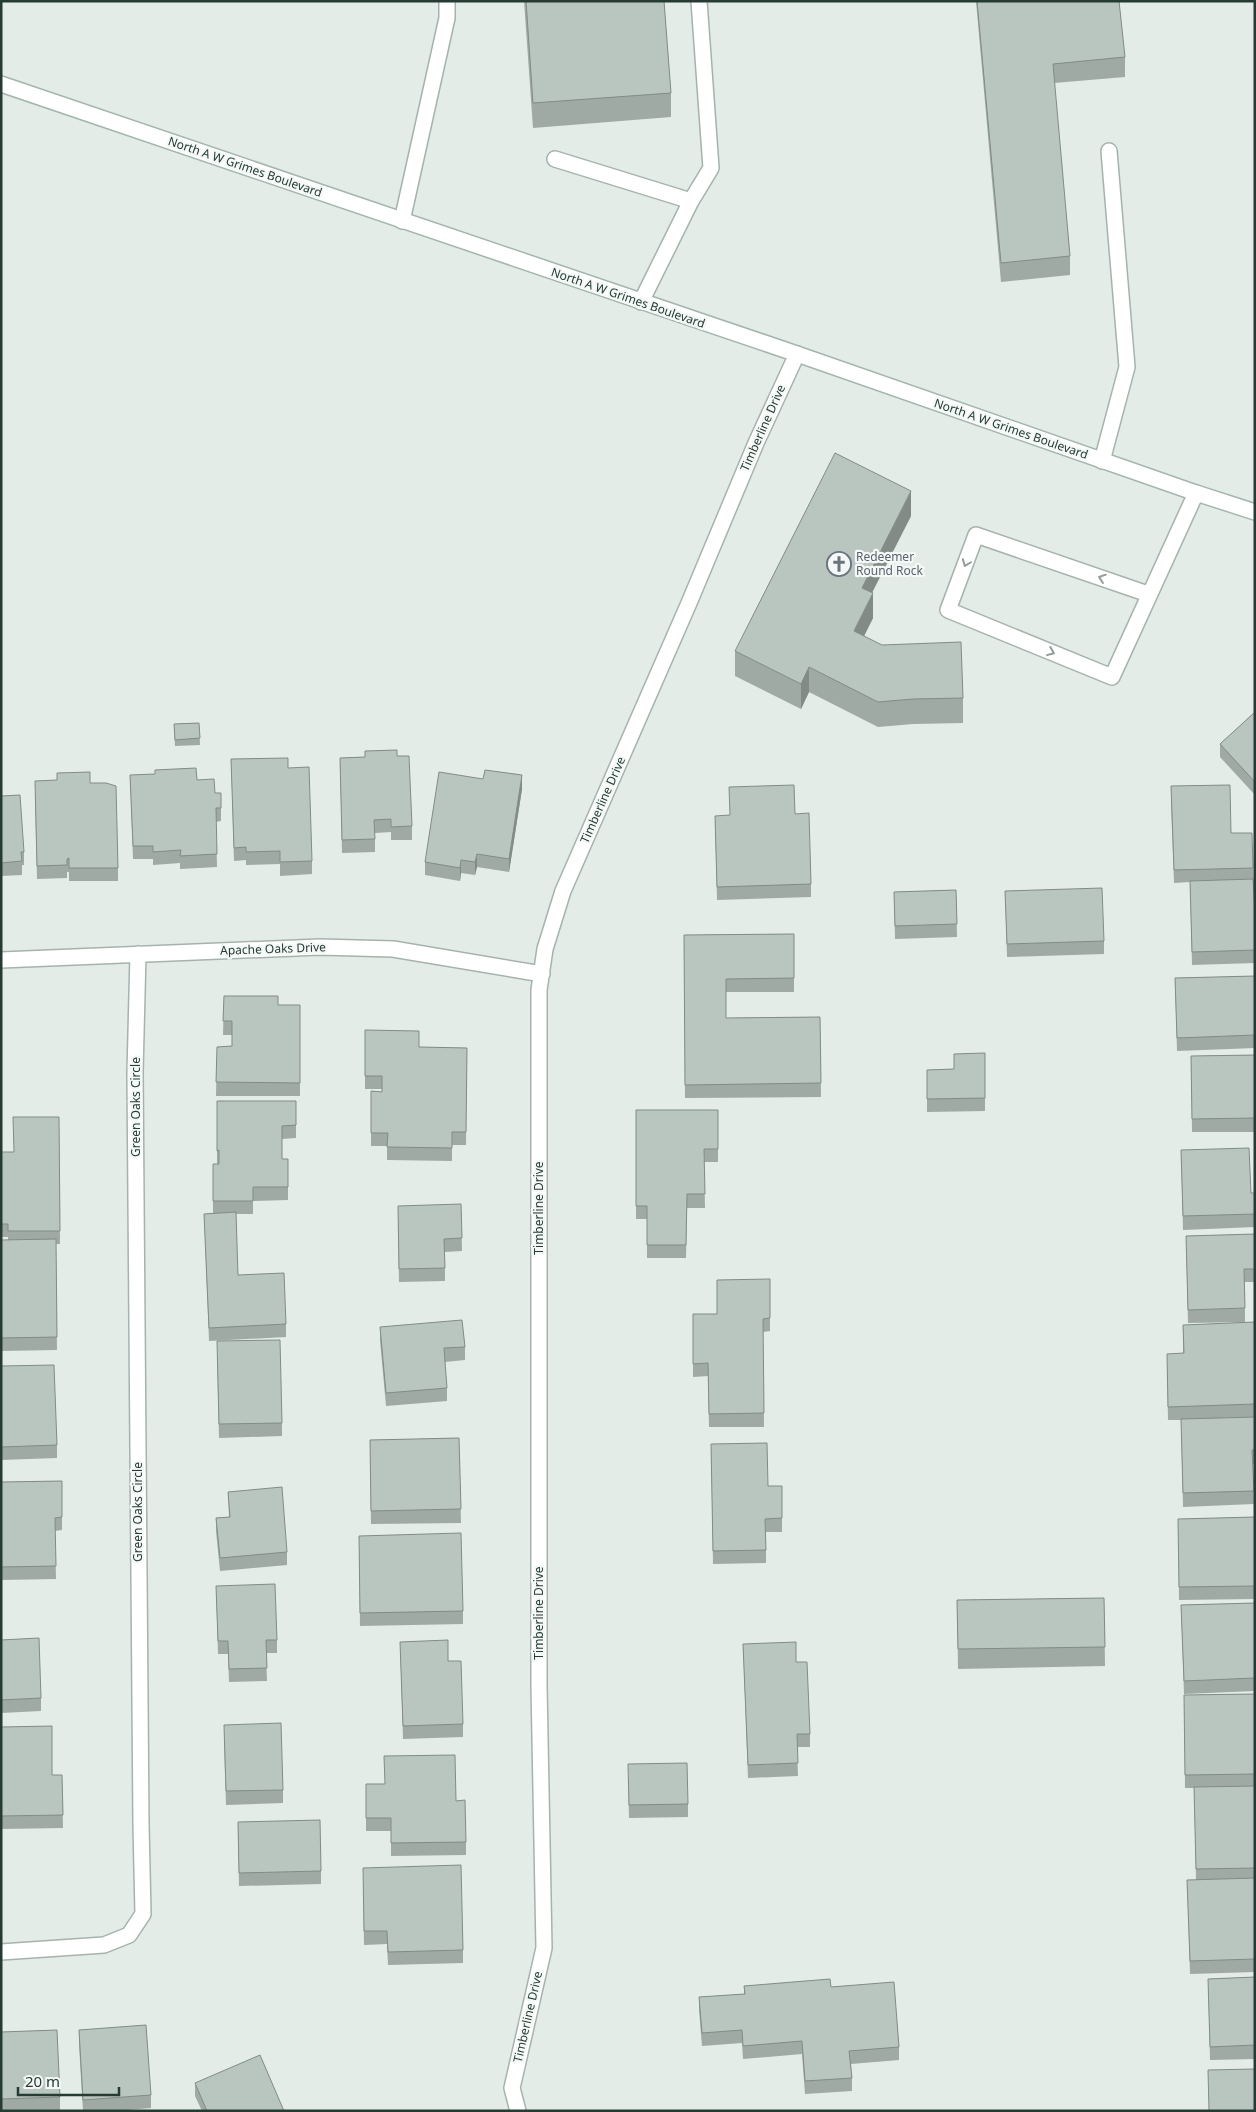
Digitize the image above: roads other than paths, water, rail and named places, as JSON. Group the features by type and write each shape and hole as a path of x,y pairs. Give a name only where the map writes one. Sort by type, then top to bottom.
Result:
{"street":[{"path":"402,221 447,18 447,1"},
{"path":"641,302 691,201 711,168 699,1"},
{"name":"North A W Grimes Boulevard","path":"1,84 797,354 1102,461 1255,512"},
{"path":"1102,461 1127,367 1109,151"},
{"path":"555,158 691,201"},
{"name":"Timberline Drive","path":"518,2111 512,2088 544,1948 539,1685 539,990 545,949 563,891 689,603 756,444 797,354"},
{"path":"1148,594 976,535 948,610 1112,677 1148,594 1196,493"},
{"name":"Apache Oaks Drive","path":"1,960 320,947 394,949 542,974"},
{"name":"Green Oaks Circle","path":"1,1952 104,1945 128,1935 143,1914 135,1073 138,954"}],"place":[{"name":"Redeemer Round Rock","path":"839,564"}]}
